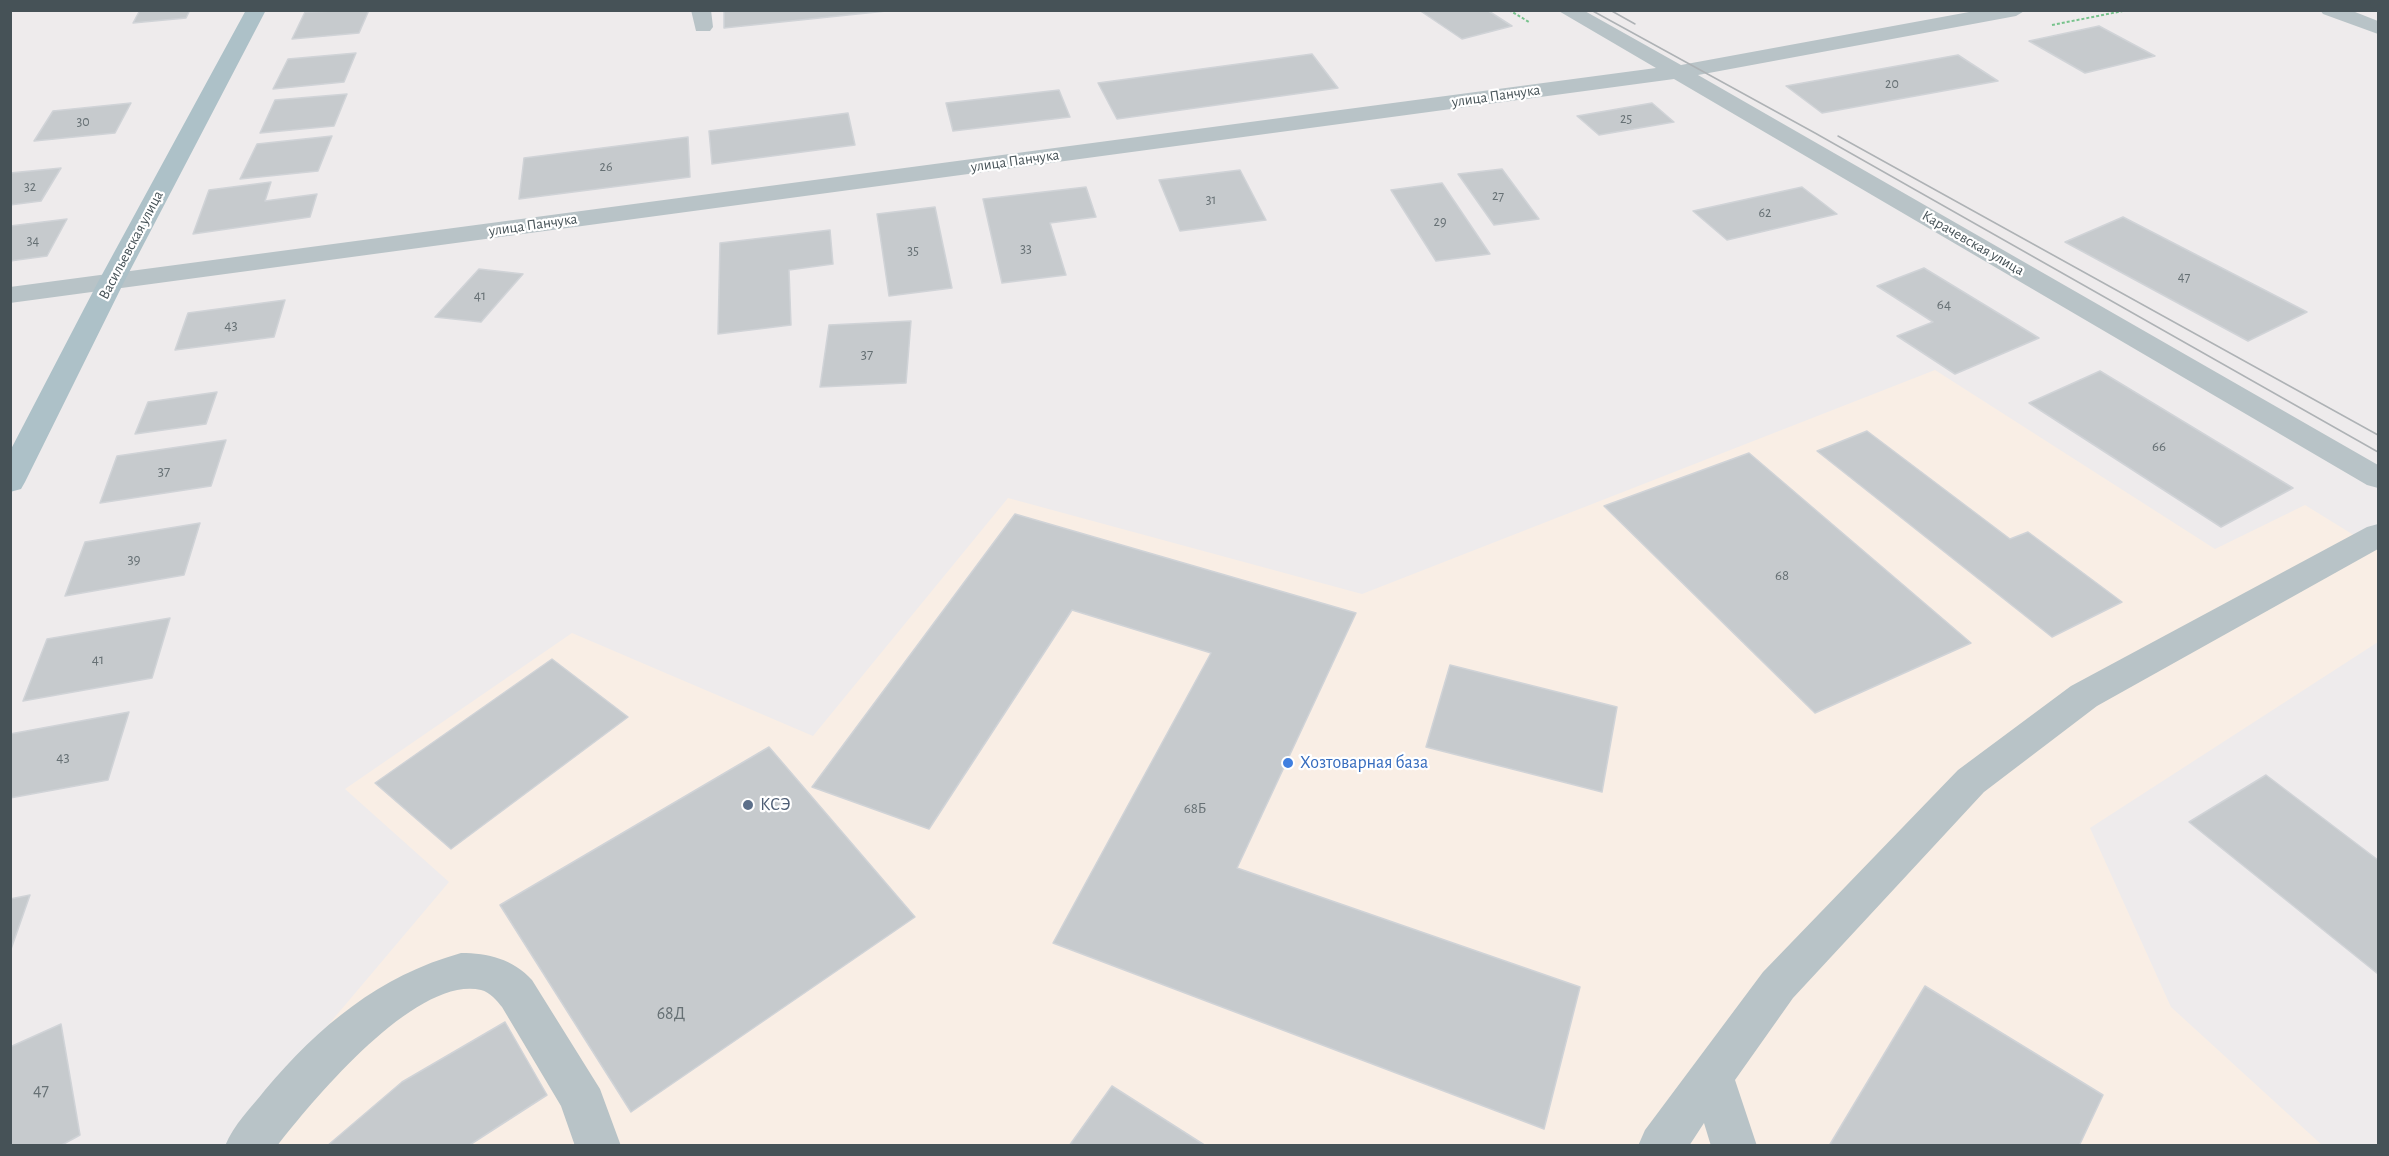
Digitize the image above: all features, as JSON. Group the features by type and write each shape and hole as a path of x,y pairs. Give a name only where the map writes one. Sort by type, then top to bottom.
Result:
{"main road":[{"name":"Васильевская улица","path":"10,482 111,282 256,10"}],"street":[{"name":"Карачевская улица","path":"1567,10 2379,478"},
{"name":"улица Панчука","path":"10,295 1678,72 2016,10"},
{"path":"2330,10 2379,28"},
{"path":"1660,1146 1778,985 1971,781 2084,696 2379,536"},
{"path":"248,1146 323,1058 392,1000 454,971 477,969 504,980 524,1002 593,1122 598,1146"},
{"path":"1712,1076 1734,1146"}],"shaded area":[{"name":"Хозтоварная база","path":"1935,370 2215,549 2305,505 2378,550 2378,642 2090,828 2171,1007 2322,1145 226,1146 449,882 345,789 572,633 813,736 1008,498 1362,594"}],"building":[{"path":"140,10 190,10 186,18 133,23"},
{"path":"369,10 359,33 292,39 305,12"},
{"path":"724,10 896,10 724,28"},
{"path":"1419,10 1487,10 1512,26 1462,39"},
{"path":"2099,26 2155,56 2085,73 2029,41"},
{"path":"356,53 344,82 273,89 288,59"},
{"path":"1312,54 1338,88 1117,119 1098,83"},
{"path":"1958,55 1998,81 1822,113 1786,86"},
{"path":"1059,90 1070,117 953,131 946,103"},
{"path":"347,94 334,126 260,133 275,100"},
{"path":"131,103 115,133 34,141 53,111"},
{"path":"1652,103 1674,122 1599,135 1577,116"},
{"path":"848,113 855,145 712,164 709,131"},
{"path":"332,136 318,171 240,179 257,144"},
{"path":"688,137 690,177 519,199 524,158"},
{"path":"61,168 41,201 10,205 10,173"},
{"path":"1502,169 1539,219 1494,225 1458,174"},
{"path":"1240,170 1266,220 1180,231 1159,180"},
{"path":"271,182 265,201 317,194 310,217 193,234 209,190"},
{"path":"1442,183 1490,254 1436,261 1391,190"},
{"path":"1086,187 1096,217 1050,223 1066,275 1002,283 983,199"},
{"path":"1802,187 1837,214 1727,240 1693,211"},
{"path":"935,207 952,288 889,296 877,214"},
{"path":"2123,217 2307,312 2248,341 2065,242"},
{"path":"67,219 47,256 10,261 10,226"},
{"path":"830,230 833,264 789,270 791,325 718,334 720,243"},
{"path":"1924,268 2039,338 1955,374 1897,336 1933,322 1877,286"},
{"path":"479,269 523,274 481,322 435,317"},
{"path":"285,300 274,337 175,350 188,313"},
{"path":"911,321 906,383 820,387 829,325"},
{"path":"2100,371 2293,488 2221,527 2029,403"},
{"path":"217,392 206,424 135,434 148,402"},
{"path":"1867,431 2010,539 2028,532 2122,602 2052,637 1817,451"},
{"path":"226,440 211,486 100,503 117,456"},
{"path":"1749,453 1971,643 1815,713 1604,506"},
{"path":"1015,514 1356,613 1237,868 1580,987 1544,1129 1053,943 1211,653 1072,610 929,829 812,787"},
{"path":"200,523 184,575 65,596 85,542"},
{"path":"170,618 152,678 23,701 47,639"},
{"path":"552,659 628,717 451,849 375,783"},
{"path":"1450,665 1617,707 1602,792 1426,747"},
{"path":"129,712 108,780 10,798 10,734"},
{"path":"769,747 915,917 631,1112 500,905"},
{"path":"2266,775 2378,860 2378,974 2189,822"},
{"path":"30,895 10,952 10,899"},
{"path":"1925,986 2103,1095 2079,1146 1829,1146"},
{"path":"505,1022 547,1095 468,1146 327,1146 402,1082"},
{"path":"61,1024 80,1135 60,1146 10,1146 10,1047"},
{"path":"1112,1086 1206,1146 1069,1146"}],"tram line":[{"path":"1591,10 1815,133 2378,452"},
{"path":"1610,10 1635,24"},
{"path":"1838,136 2378,435"}],"place":[{"name":"Хозтоварная база","path":"1288,763"},
{"name":"КСЭ","path":"748,805"}]}
